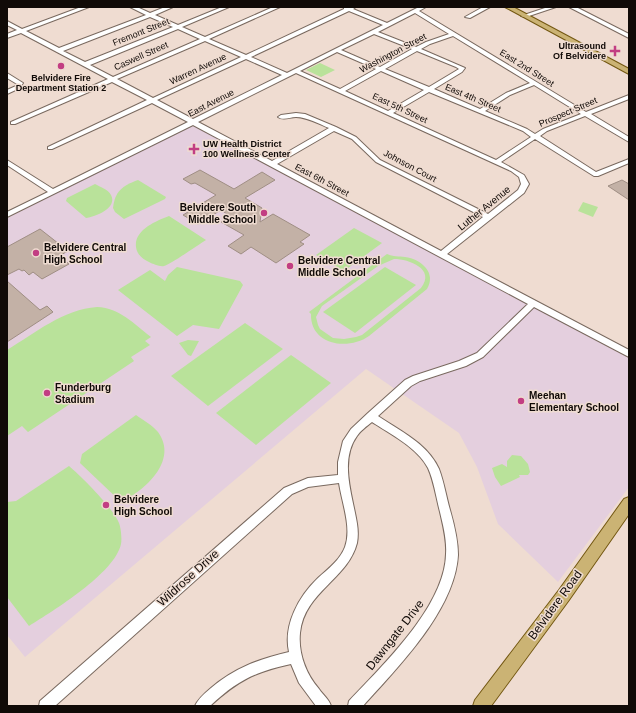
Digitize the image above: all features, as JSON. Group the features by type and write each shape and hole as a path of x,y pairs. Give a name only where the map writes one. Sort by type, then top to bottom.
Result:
{"main road":[{"path":"508,7 628,70"},
{"name":"Belvidere Road","path":"481,706 564,595 629,503"}],"street":[{"path":"7,36 86,7"},
{"path":"133,7 287,75"},
{"path":"60,50 170,7"},
{"name":"Fremont Street","path":"86,64 226,7"},
{"name":"Caswell Street","path":"13,123 277,7"},
{"name":"East Avenue","path":"7,215 423,7"},
{"path":"468,17 486,7"},
{"path":"524,16 544,8 553,7"},
{"path":"572,7 629,36"},
{"path":"348,8 388,25"},
{"name":"Warren Avenue","path":"50,148 348,8"},
{"name":"East 2nd Street","path":"415,11 629,140"},
{"name":"East 6th Street","path":"7,23 153,99 629,354"},
{"path":"374,32 462,68 460,71 389,113"},
{"name":"Washington Street","path":"340,90 428,43 455,34"},
{"name":"East 4th Street","path":"336,50 536,135 596,175 629,161"},
{"name":"East 5th Street","path":"296,71 497,162"},
{"path":"7,75 19,82 20,85 7,92"},
{"path":"482,111 508,94 536,83"},
{"name":"Prospect Street","path":"497,162 536,135 584,114 629,97"},
{"name":"Johnson Court","path":"281,117 302,115 334,128 354,138 378,161 489,217"},
{"path":"272,164 334,128"},
{"path":"7,162 53,192"},
{"name":"Luther Avenue","path":"442,254 521,191 525,184 524,179 517,172 497,162"},
{"path":"325,706 306,683 295,657 293,647 295,630 301,611 315,589 342,561 351,545 353,531 344,479 343,456 345,446 354,432 408,383 418,376 470,360 480,355 534,303"},
{"name":"Dawngate Drive","path":"354,706 428,618 441,594 449,573 452,557 450,533 431,463 420,450 371,416"},
{"name":"Wildrose Drive","path":"45,706 263,511 288,491 304,482 313,480 344,479"},
{"path":"201,706 237,674 254,667 295,657"}],"shaded area":[{"path":"195,126 629,358 629,487 558,582 498,524 477,467 459,433 366,369 25,657 7,635 7,218 188,127"}],"green space":[{"path":"320,63 335,70 321,77 306,70"},
{"path":"138,180 166,197 165,199 124,219 115,212 113,208 114,202 120,190"},
{"path":"95,184 110,193 112,200 111,204 109,208 100,214 86,218 66,201 67,198"},
{"path":"583,202 598,207 593,217 578,211"},
{"path":"169,216 206,240 172,262 161,266 145,260 141,256 136,247 136,241 138,236 147,227"},
{"path":"354,228 382,243 344,271 316,255"},
{"path":"387,254 411,258 422,264 429,272 430,283 427,289 369,336 360,341 341,344 323,339 317,333 312,324 311,314 309,312","holes":["394,259 400,259 413,263 423,270 425,281 421,288 362,335 344,339 333,338 320,329 316,317 322,306 378,266"]},
{"path":"177,267 240,281 243,285 219,329 193,325 177,336 118,290 150,270 165,281 168,275"},
{"path":"385,267 416,285 355,333 323,312"},
{"name":"Funderburg Stadium","path":"97,307 113,310 126,318 151,337 145,341 150,345 131,357 134,361 28,432 22,426 7,436 7,350 39,329 61,317 73,312"},
{"path":"245,323 283,349 208,406 171,376"},
{"path":"188,340 199,341 191,356 188,355 179,343"},
{"path":"291,355 331,383 256,445 216,413"},
{"path":"136,415 158,432 163,443 164,454 162,464 148,483 121,502 80,463 82,454"},
{"path":"512,455 521,456 528,464 530,472 528,475 519,475 520,477 501,486 495,477 492,468 502,464 507,467 507,461"},
{"path":"69,466 97,493 116,517 120,528 121,544 116,555 96,579 53,611 29,626 7,597 7,502 16,501"}],"building":[{"name":"Belvidere South Middle School","path":"200,170 234,189 262,172 275,180 245,198 262,208 260,222 273,214 310,235 300,242 304,244 276,263 251,247 241,254 228,246 244,235 221,222 230,216 221,210 198,224 183,215 216,195 195,183 191,184 183,179"},
{"path":"622,180 629,184 629,200 608,186"},
{"name":"Belvidere Central High School","path":"40,229 68,251 59,256 69,264 42,279 33,272 29,275 24,270 22,271 19,269 7,275 7,247"},
{"path":"7,281 40,310 47,306 53,312 7,342"}],"place":[{"name":"Ultrasound Of Belvidere","path":"615,51"},
{"name":"Belvidere Fire Department Station 2","path":"61,66"},
{"name":"UW Health District 100 Wellness Center","path":"194,149"},
{"name":"Belvidere South Middle School","path":"264,213"},
{"name":"Belvidere Central High School","path":"36,253"},
{"name":"Belvidere Central Middle School","path":"290,266"},
{"name":"Funderburg Stadium","path":"47,393"},
{"name":"Meehan Elementary School","path":"521,401"},
{"name":"Belvidere High School","path":"106,505"}]}
